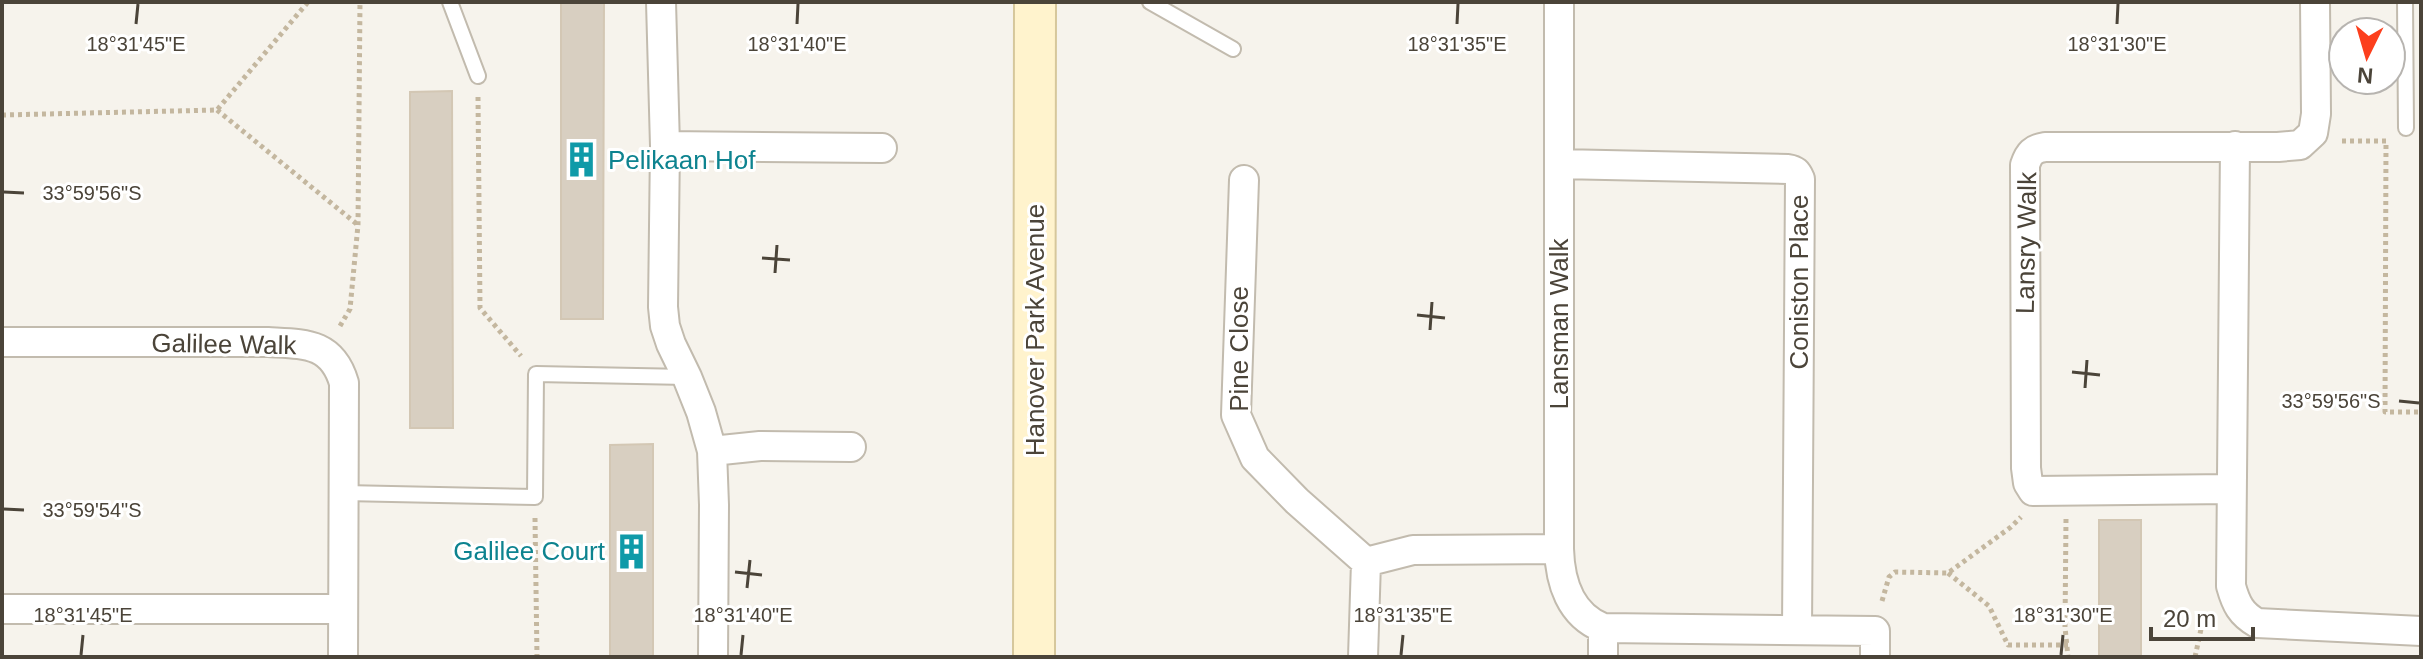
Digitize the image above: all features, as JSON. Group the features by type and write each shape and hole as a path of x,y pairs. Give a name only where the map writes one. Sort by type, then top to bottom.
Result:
{"street":[{"path":"661,2 665,146 662,280 665,326 701,412 712,451 713,657"},
{"name":"Hanover Park Avenue","path":"1034,657 1035,2"},
{"name":"Lansman Walk","path":"1559,2 1561,578 1582,617 1603,628"},
{"path":"2315,2 2316,114 2313,133 2300,145 2235,146 2231,586 2239,609 2257,623 2421,631"},
{"path":"665,146 882,148"},
{"name":"Lansry Walk","path":"2033,491 2028,483 2026,468 2024,184 2028,157 2035,149 2045,147 2235,146"},
{"name":"Coniston Place","path":"1559,164 1794,169 1798,173 1797,630"},
{"name":"Pine Close","path":"1244,180 1236,415 1255,458 1297,501 1366,562"},
{"name":"Galilee Walk","path":"2,342 268,342 305,344 324,351 338,365 344,383 343,657"},
{"path":"712,451 760,446 851,447"},
{"path":"2033,491 2231,489"},
{"path":"1363,657 1366,562 1413,550 1559,549"},
{"path":"2,609 342,609"},
{"path":"1603,657 1603,628 1797,630 1875,644"}],"lane":[{"path":"450,2 478,76"},
{"path":"1150,2 1233,49"},
{"path":"2405,2 2406,128"},
{"path":"344,493 535,497 536,374 687,377"}],"path":[{"path":"217,110 308,2"},
{"path":"324,351 350,309 358,225 360,2"},
{"path":"478,76 480,308 536,374"},
{"path":"2,115 217,110 358,225"},
{"path":"2332,141 2386,141 2385,412 2421,412"},
{"path":"1895,572 1948,573 2011,527 2021,517 2033,491"},
{"path":"535,497 537,657"},
{"path":"2066,518 2065,627 2068,657"},
{"path":"1948,573 1989,606 2008,645 2068,645"},
{"path":"2195,657 2203,620 2239,609"}],"building":[{"name":"Pelikaan Hof","path":"561,2 604,2 603,319 561,319"},
{"path":"452,91 453,428 410,428 410,92"},
{"name":"Galilee Court","path":"653,444 653,657 610,657 610,445"},
{"path":"2099,520 2141,520 2141,657 2099,657"}],"place":[{"name":"Pelikaan Hof","path":"582,160"},
{"name":"Galilee Court","path":"631,551"}]}
